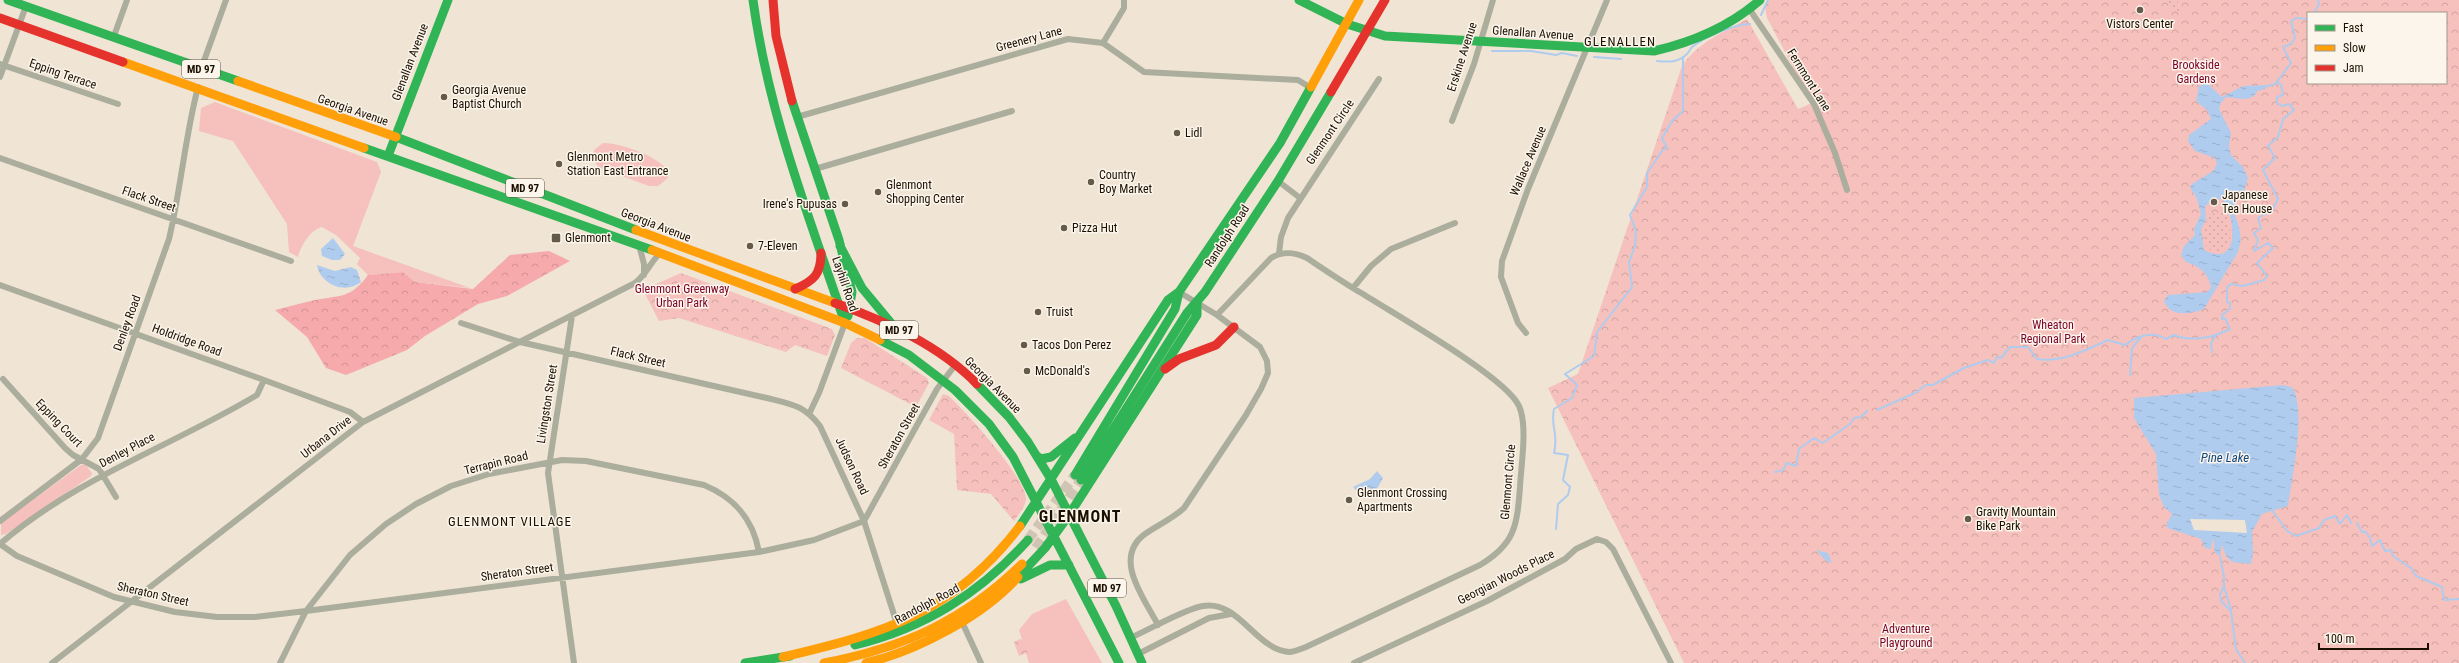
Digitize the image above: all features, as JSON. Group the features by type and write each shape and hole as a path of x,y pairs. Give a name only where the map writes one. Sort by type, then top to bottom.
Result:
{"main road":[{"name":"Georgia Avenue","path":"8,0 114,36 201,69 394,136 838,304 896,328 956,364 1009,417 1037,456 1052,481 1068,515 1116,606 1142,663"},
{"name":"Glenallan Avenue","path":"388,156 394,136 448,0"},
{"name":"Layhill Road","path":"753,0 759,46 778,123 845,323"},
{"name":"Layhill Road","path":"773,0 776,36 798,117 840,246 852,292 851,309 845,323"},
{"name":"Glenallan Avenue","path":"1299,0 1347,24 1384,36 1588,49 1654,51 1665,49 1729,23 1750,10 1760,0"},
{"name":"Randolph Road","path":"1359,0 1280,143 1179,292 1175,309 1078,477 1187,313 1197,303 1278,181 1368,32 1385,0"},
{"name":"Georgia Avenue","path":"0,18 198,87 639,245 845,323 909,354 943,379 989,424 1013,458 1120,663"},
{"path":"840,246 863,293 874,307 896,328"},
{"path":"795,289 818,277 822,271 821,253"},
{"path":"783,657 854,640 897,624 941,602 970,582 1008,544 1037,504 1081,433 1168,300 1179,292"},
{"path":"866,663 893,660 962,622 987,605 1012,584 1054,536 1068,515 1197,315 1197,303"},
{"path":"1152,384 1172,363 1211,348 1234,327"},
{"path":"1037,456 1041,459 1051,457 1081,433"},
{"name":"Randolph Road","path":"745,663 876,641 919,624 951,607 985,584 1004,567 1028,540"},
{"name":"Randolph Road","path":"824,663 849,659 901,644 958,616 990,594 1021,565 1036,548"},
{"path":"1012,584 1046,566 1059,562 1069,565"}],"street":[{"path":"114,36 126,0"},
{"path":"201,69 226,0"},
{"path":"1103,43 1124,8 1124,0"},
{"name":"Erskine Avenue","path":"1452,121 1474,64 1479,42 1493,0"},
{"name":"Wallace Avenue","path":"1526,333 1518,323 1501,277 1502,261 1528,189 1608,0"},
{"path":"0,77 2,64 26,6"},
{"name":"Fernmont Lane","path":"1750,10 1814,104 1835,152 1847,190"},
{"name":"Greenery Lane","path":"798,117 1068,39 1103,43 1144,72 1298,80 1311,88"},
{"name":"Epping Terrace","path":"2,64 118,104"},
{"name":"Glenmont Circle","path":"1130,638 1203,606 1216,606 1233,614 1276,650 1290,652 1306,647 1480,565 1494,557 1506,546 1514,533 1518,509 1523,428 1519,406 1508,391 1475,366 1307,258 1290,253 1279,253 1283,229 1300,198 1379,79"},
{"name":"Denley Road","path":"0,520 82,459 98,438 136,333 174,219 188,128 198,87"},
{"path":"815,169 1012,111"},
{"name":"Flack Street","path":"0,158 291,261"},
{"path":"1278,181 1300,198"},
{"path":"1353,288 1371,266 1391,249 1455,222"},
{"path":"639,245 644,264 644,276"},
{"path":"644,276 652,261 660,253"},
{"path":"1217,315 1246,282 1270,258 1279,253"},
{"name":"Urbana Drive","path":"52,663 364,422 572,316 644,276"},
{"name":"Holdridge Road","path":"0,285 136,333 350,412 364,422"},
{"path":"1158,625 1130,570 1129,560 1133,550 1144,534 1184,508 1246,415 1261,389 1268,373 1267,361 1260,348 1217,315 1179,292"},
{"name":"Livingston Street","path":"572,316 548,473 574,663"},
{"name":"Flack Street","path":"461,323 520,342 566,351 767,398 810,412"},
{"path":"810,412 833,360 845,323"},
{"name":"Sheraton Street","path":"0,544 17,556 114,597 175,612 217,617 255,617 306,611 759,552 814,540 864,521 943,379 956,364"},
{"name":"Epping Court","path":"3,379 65,448 73,455 99,469 116,497"},
{"name":"Denley Place","path":"0,544 21,527 63,499 104,475 242,404 257,394 264,380"},
{"name":"Judson Road","path":"810,412 820,426 864,521 897,624"},
{"name":"Terrapin Road","path":"280,663 306,611 350,555 386,524 416,504 451,486 489,474 549,462 586,461 704,485 720,492 741,510 756,537 759,552"},
{"name":"Georgian Woods Place","path":"1354,663 1487,601 1565,560 1576,549 1597,539 1606,542 1613,549 1671,663"},
{"path":"1138,654 1209,618 1233,614"},
{"path":"962,622 981,663"}],"green space":[{"name":"Wheaton Regional Park","path":"1768,0 2459,0 2459,663 1684,663 1548,388 1578,374 1682,66 1688,58 1703,44 1747,19 1798,109 1812,103 1767,18 1765,7"},
{"path":"2165,0 2177,0 2181,9 2177,12"},
{"path":"215,102 377,162 381,172 353,246 470,288 415,282 403,272 368,275 357,264 360,258 336,235 322,227 318,228 310,235 301,248 298,257 289,252 287,224 233,141 199,131 201,108"},
{"path":"603,143 629,148 656,160 668,171 668,178 658,186 649,186 598,167 594,160 594,150"},
{"path":"2223,207 2226,207 2230,240 2224,251 2216,252 2209,249 2205,242 2204,234 2207,212 2219,215"},
{"path":"549,251 570,261 507,296 478,304 425,336 407,350 346,375 326,368 307,337 275,310 315,300 344,295 362,283 368,275 403,272 415,282 473,289 510,255"},
{"name":"Glenmont Greenway Urban Park","path":"681,273 832,329 835,335 827,356 795,345 786,352 679,318 659,321 643,290"},
{"path":"857,338 865,338 927,378 929,383 916,407 841,368 851,343"},
{"path":"943,394 949,396 968,416 1006,461 1016,476 1023,489 1026,499 1023,508 1014,521 991,494 957,490 954,434 929,420"},
{"path":"85,464 92,473 91,476 6,534 1,535 1,523 81,465"},
{"path":"1066,599 1102,663 1029,663 1019,630 1032,614"},
{"path":"1020,639 1028,643 1031,651 1019,656 1014,642"}],"water":[{"path":"2207,83 2222,97 2243,86 2265,85 2265,89 2257,91 2252,97 2244,99 2226,97 2221,103 2219,109 2231,133 2229,146 2231,155 2243,167 2248,178 2244,191 2232,208 2240,230 2240,246 2238,252 2204,309 2181,313 2171,310 2167,306 2164,301 2168,295 2207,292 2211,288 2210,283 2203,271 2200,268 2186,262 2181,255 2184,246 2195,235 2194,229 2201,214 2197,199 2190,187 2192,184 2213,171 2217,164 2215,158 2195,151 2188,141 2189,135 2211,119 2207,110 2196,101 2199,86","holes":["2222,199 2227,207 2232,228 2230,247 2224,253 2216,254 2204,250 2201,229 2206,220 2205,207 2211,200"]},
{"path":"333,238 345,254 340,260 332,260 322,256 321,249"},
{"path":"317,265 335,271 351,267 357,270 361,282 348,288 334,286 323,278"},
{"name":"Pine Lake","path":"2283,385 2293,388 2297,399 2298,413 2297,446 2288,506 2262,514 2252,532 2253,553 2251,564 2232,562 2226,556 2222,545 2220,556 2215,553 2213,538 2211,549 2205,548 2201,539 2167,528 2167,523 2172,514 2164,507 2159,495 2156,454 2134,418 2134,398"},
{"path":"1377,471 1383,478 1374,494 1364,499 1353,487 1370,479"},
{"path":"1816,550 1828,553 1832,563 1826,561"}],"pier":[{"path":"2190,519 2245,520 2247,533 2194,530"}],"waterway":[{"path":"1761,15 1768,0"},
{"path":"2315,12 2319,4 2318,0"},
{"path":"2264,87 2275,84 2291,63 2283,47 2291,44 2295,38 2291,21 2296,18 2307,19"},
{"path":"1657,61 1669,62 1680,59 1684,57 1697,43 1712,35 1736,26 1750,24"},
{"path":"1492,51 1531,51 1556,55 1562,53 1577,56"},
{"path":"1594,57 1621,59"},
{"path":"1556,529 1558,504 1568,495 1570,487 1563,480 1568,455 1554,453 1556,440 1553,421 1554,409 1572,398 1577,385 1565,374 1594,356 1597,332 1632,287 1629,262 1635,246 1636,231 1630,215 1647,187 1647,173 1662,151 1667,148 1662,138 1672,121 1683,111 1683,57"},
{"path":"1877,410 1915,393 1926,385 1933,385 1964,368 1988,360 1994,363 1997,357 2001,358 2010,347 2028,347 2037,359 2046,360 2074,355 2108,340 2125,345 2134,339 2150,335 2155,335 2166,339 2174,335 2195,339 2209,337 2230,329 2225,318 2222,319 2222,315 2230,309 2230,303 2227,302 2227,287 2231,284 2243,286 2264,280 2267,276 2257,263 2273,248 2268,243 2254,251 2258,240 2254,233 2261,228 2258,218 2272,210 2278,199 2263,170 2275,158 2268,146 2278,137 2283,119 2294,110 2289,104 2282,106 2277,103 2277,97 2283,95 2281,85 2277,81"},
{"path":"2212,352 2211,343 2216,335"},
{"path":"2130,375 2132,348 2142,336"},
{"path":"1775,472 1783,470 1787,463 1796,466 1799,449 1814,438 1823,443 1850,424 1854,418 1861,417 1867,411"},
{"path":"2272,510 2287,531 2296,536 2319,528 2324,520 2335,516 2340,524 2347,515 2351,523"},
{"path":"2357,523 2362,532 2366,532 2370,538 2372,546 2380,540 2385,551 2391,550 2393,556 2411,568 2416,576 2442,587 2444,600 2459,599"},
{"path":"2220,556 2224,577 2224,586 2220,594 2221,601 2231,611 2236,649 2245,663"},
{"path":"2224,587 2231,609"}],"tunnel":[{"path":"1028,540 1075,475"},
{"path":"1036,548 1081,480"}],"traffic: fast":[{"path":"8,0 238,81"},
{"path":"388,156 448,0"},
{"path":"753,0 760,42 779,123 804,204 845,323"},
{"path":"1299,0 1347,24 1385,36 1654,51 1697,38 1723,26 1748,10 1760,0"},
{"path":"1075,475 1175,309 1179,292 1280,143 1311,87"},
{"path":"1081,480 1187,313 1205,292 1278,181 1331,92"},
{"path":"792,101 839,240 852,292 848,316"},
{"path":"396,137 636,230"},
{"path":"364,148 652,250"},
{"path":"840,246 862,288 891,323"},
{"path":"1020,526 1168,300 1179,292"},
{"path":"1018,577 1045,548 1069,515 1197,315 1197,303"},
{"path":"880,340 909,355 955,390 989,424 1013,457 1119,663"},
{"path":"977,384 1009,417 1028,442 1052,481 1116,606 1142,663"},
{"path":"1037,456 1041,459 1051,457 1075,438"},
{"path":"855,645 881,638 905,629 950,606 991,576 1028,540"},
{"path":"1021,579 1050,565 1069,565"},
{"path":"745,663 790,656"}],"traffic: slow":[{"path":"1311,87 1359,0"},
{"path":"123,62 364,148"},
{"path":"238,81 396,137"},
{"path":"636,230 835,303"},
{"path":"652,250 845,323 880,340"},
{"path":"783,657 854,639 915,615 943,599 969,580 995,556 1020,526"},
{"path":"824,663 853,657 880,649 931,629 978,601 1022,564"},
{"path":"866,663 906,650 948,630 987,605 1018,577"}],"traffic: jam":[{"path":"773,0 776,36 792,101"},
{"path":"1331,92 1385,0"},
{"path":"0,18 123,62"},
{"path":"795,289 812,280 818,272 821,253"},
{"path":"835,303 892,326 929,346 946,357 977,384"},
{"path":"1165,369 1179,359 1216,345 1234,327"}],"place":[{"name":"Vistors Center","path":"2140,10"},
{"name":"Georgia Avenue Baptist Church","path":"444,97"},
{"name":"Lidl","path":"1177,133"},
{"name":"Glenmont Metro Station East Entrance","path":"559,164"},
{"name":"Country Boy Market","path":"1091,182"},
{"name":"Glenmont Shopping Center","path":"878,192"},
{"name":"Japanese Tea House","path":"2214,202"},
{"name":"Irene's Pupusas","path":"845,204"},
{"name":"Pizza Hut","path":"1064,228"},
{"name":"Glenmont","path":"556,238"},
{"name":"7-Eleven","path":"750,246"},
{"name":"Truist","path":"1038,312"},
{"name":"Tacos Don Perez","path":"1024,345"},
{"name":"McDonald's","path":"1027,371"},
{"name":"Glenmont Crossing Apartments","path":"1349,500"},
{"name":"Gravity Mountain Bike Park","path":"1968,519"}],"district":[{"name":"GLENALLEN","path":"1620,41"},
{"name":"GLENMONT","path":"1080,516"},
{"name":"GLENMONT VILLAGE","path":"510,521"}],"park label":[{"name":"Brookside Gardens","path":"2196,72"},
{"name":"Adventure Playground","path":"1906,636"}]}
